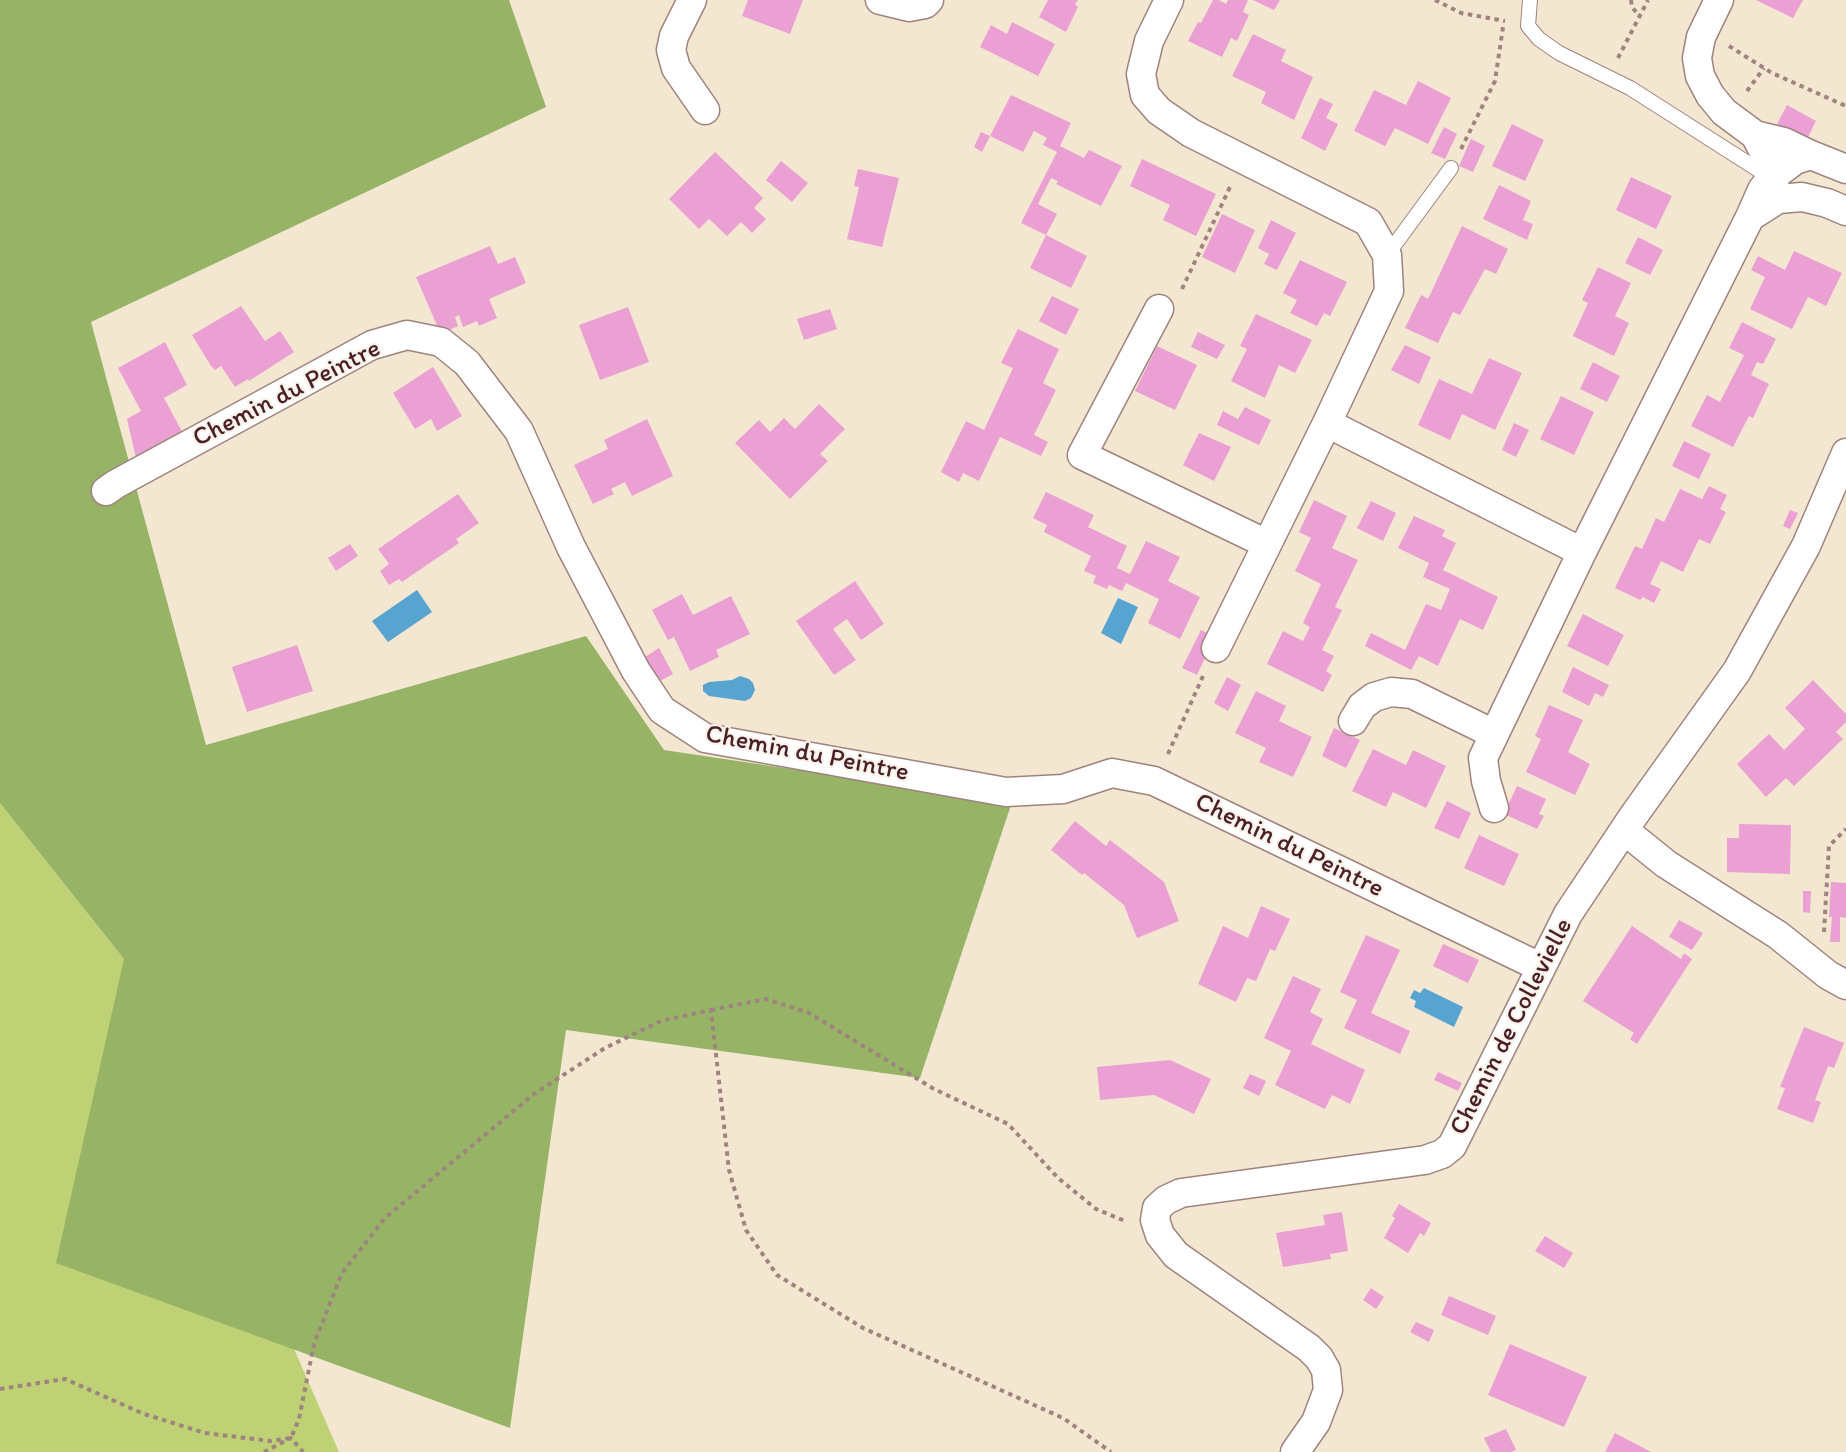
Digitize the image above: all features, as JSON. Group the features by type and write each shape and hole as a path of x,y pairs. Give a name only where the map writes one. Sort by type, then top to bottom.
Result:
{"street":[{"path":"692,0 674,36 671,50 676,68 705,110"},
{"path":"880,0 909,7 924,4 929,0"},
{"path":"1169,0 1149,41 1141,74 1145,95 1159,111 1191,133 1368,222 1387,255 1389,291 1216,648"},
{"path":"1719,0 1704,31 1697,58 1700,76 1710,95 1724,112 1755,135 1784,142 1846,169"},
{"path":"1755,135 1764,152 1774,188"},
{"path":"1774,188 1795,160 1811,155"},
{"path":"1494,808 1486,781 1483,758 1582,552 1762,190 1774,188 1827,203 1846,211"},
{"path":"1159,309 1083,455 1268,544"},
{"name":"Chemin du Peintre","path":"106,491 372,345 407,335 441,342 467,363 519,431 571,547 636,671 662,710 705,738 1005,792 1063,789 1112,773 1154,780 1540,967"},
{"path":"1327,423 1582,552"},
{"name":"Chemin de Collevielle","path":"1160,1234 1155,1220 1157,1208 1166,1200 1181,1193 1425,1160 1442,1154 1452,1146 1568,914 1624,830 1737,671 1806,546 1846,453"},
{"path":"1353,721 1362,706 1374,697 1391,692 1412,694 1494,734"},
{"path":"1624,830 1666,864 1778,935 1820,969 1846,985"},
{"path":"1160,1234 1176,1255 1309,1348 1319,1358 1326,1370 1328,1389 1316,1422 1295,1452"}],"lane":[{"path":"1530,0 1528,26 1539,39 1559,53 1630,88 1774,188"},
{"path":"1387,255 1451,168"}],"path":[{"path":"1435,0 1461,13 1528,26"},
{"path":"1631,0 1632,7 1640,17"},
{"path":"1608,77 1648,0"},
{"path":"1451,168 1495,81 1504,21"},
{"path":"1704,31 1772,73 1846,106"},
{"path":"1159,309 1180,291 1243,159"},
{"path":"1170,751 1216,648"},
{"path":"1820,969 1829,846 1846,829"},
{"path":"264,1452 291,1438 299,1419 314,1344 342,1273 385,1218 543,1088 605,1048 661,1021 766,999 809,1013 934,1089 1008,1124 1058,1178 1096,1209 1160,1234"},
{"path":"711,1010 729,1170 746,1230 777,1275 863,1328 1063,1418 1111,1452"},
{"path":"0,1389 65,1379 144,1414 205,1433 270,1441 291,1438"},
{"path":"291,1438 303,1452"}],"green space":[{"path":"0,0 509,0 546,107 91,322 206,745 586,636 664,750 1012,802 920,1078 566,1030 510,1428 56,1263 124,959 0,803"},
{"path":"0,803 124,959 339,1452 0,1452"}],"water":[{"path":"417,590 432,612 388,642 372,621"},
{"path":"1118,598 1138,607 1121,644 1101,633"},
{"path":"740,676 749,679 755,690 751,698 745,701 709,696 703,691 703,685 709,682 732,680"},
{"path":"1424,988 1463,1007 1454,1027 1414,1007 1416,1001 1410,998 1414,990 1420,993"}],"building":[{"path":"748,0 803,0 790,34 742,16"},
{"path":"1048,0 1078,0 1075,4 1078,7 1066,32 1039,17"},
{"path":"1213,0 1226,4 1228,0 1248,0 1243,12 1249,15 1237,41 1231,38 1222,57 1188,41"},
{"path":"1253,0 1280,0 1274,10"},
{"path":"1756,0 1803,0 1793,18"},
{"path":"1012,22 1055,44 1038,76 980,47 991,25 1007,34"},
{"path":"1253,34 1286,50 1281,61 1313,77 1294,120 1261,103 1266,92 1232,76"},
{"path":"1418,81 1451,98 1428,144 1395,128 1385,146 1354,131 1374,90 1406,105"},
{"path":"1011,95 1071,123 1060,146 1084,158 1089,150 1122,166 1101,206 1056,184 1058,181 1051,178 1038,204 1057,214 1046,235 1021,223 1057,152 1043,145 1047,138 1034,131 1023,152 990,136"},
{"path":"1320,98 1333,104 1326,118 1338,124 1325,151 1301,138"},
{"path":"1787,105 1816,121 1807,139 1777,124"},
{"path":"1512,124 1544,140 1525,181 1492,166"},
{"path":"1444,127 1457,134 1445,159 1431,153"},
{"path":"981,132 990,136 982,152 974,147"},
{"path":"1471,139 1485,146 1473,172 1459,166"},
{"path":"715,152 763,198 754,208 766,219 752,233 741,222 727,236 709,219 699,229 669,199"},
{"path":"1142,159 1216,194 1196,236 1163,220 1170,205 1130,186"},
{"path":"781,161 808,183 792,202 766,180"},
{"path":"858,169 899,178 882,247 847,239 859,187 854,186"},
{"path":"1631,177 1672,196 1656,229 1616,210"},
{"path":"1499,185 1531,201 1523,220 1533,224 1527,240 1483,219"},
{"path":"1222,214 1255,230 1235,273 1202,257"},
{"path":"1271,220 1296,233 1277,270 1264,264 1269,254 1258,248"},
{"path":"1462,226 1508,249 1496,274 1485,269 1460,315 1453,312 1438,343 1405,328 1421,295 1428,299"},
{"path":"1046,235 1087,256 1071,288 1030,268"},
{"path":"1638,237 1663,250 1650,275 1625,263"},
{"path":"490,246 498,264 515,257 526,283 489,299 497,318 479,326 477,321 463,327 459,315 455,317 458,326 445,332 444,328 439,330 416,277"},
{"path":"1794,251 1842,273 1826,306 1808,297 1792,329 1750,309 1765,277 1751,270 1758,256 1785,270"},
{"path":"1300,260 1347,282 1330,316 1324,313 1317,326 1290,313 1297,300 1283,293"},
{"path":"1598,267 1631,283 1615,316 1629,323 1614,356 1573,336 1588,303 1582,300"},
{"path":"1052,296 1079,309 1066,335 1039,321"},
{"path":"241,306 265,341 280,331 294,352 249,381 248,379 235,387 221,366 215,370 211,366 192,335"},
{"path":"628,307 649,362 600,380 579,325"},
{"path":"830,309 837,329 804,340 797,319"},
{"path":"1256,314 1312,340 1295,373 1279,365 1265,398 1231,381 1247,349 1240,346"},
{"path":"1742,322 1776,339 1763,364 1757,362 1751,375 1769,384 1753,418 1749,416 1733,447 1691,426 1707,395 1720,402 1744,355 1729,348"},
{"path":"1018,329 1059,349 1043,383 1056,390 1034,435 1048,442 1041,456 1000,437 979,481 963,473 959,482 941,472 966,421 984,430 1013,368 1001,363"},
{"path":"1198,332 1225,345 1217,359 1191,347"},
{"path":"165,342 187,385 164,398 185,437 137,462 127,419 141,411 118,368"},
{"path":"1405,345 1431,357 1419,384 1391,370"},
{"path":"1157,346 1197,365 1175,410 1135,391"},
{"path":"1489,358 1522,373 1495,430 1462,414 1450,440 1418,425 1439,379 1472,394"},
{"path":"1593,362 1620,376 1607,402 1580,389"},
{"path":"433,367 462,416 437,431 431,419 415,429 393,393"},
{"path":"1561,396 1594,412 1574,455 1540,439"},
{"path":"819,404 845,429 820,454 828,461 790,499 735,443 759,420 770,432 784,418 795,429"},
{"path":"1245,407 1271,420 1259,445 1217,425 1223,411 1238,419"},
{"path":"647,419 673,476 632,496 625,482 611,489 614,494 593,504 574,465 608,449 604,440"},
{"path":"1514,423 1529,430 1516,457 1502,450"},
{"path":"1199,433 1231,447 1214,481 1183,465"},
{"path":"1684,441 1711,454 1699,479 1672,466"},
{"path":"1709,486 1727,495 1720,509 1726,512 1710,544 1699,539 1683,572 1661,561 1650,584 1661,589 1654,603 1643,597 1640,600 1615,588 1635,546 1642,549 1656,518 1664,522 1680,489 1702,499"},
{"path":"1046,492 1094,515 1088,527 1127,546 1117,568 1130,574 1146,541 1180,557 1168,581 1200,597 1180,639 1148,623 1159,599 1126,583 1122,591 1109,585 1107,589 1093,583 1096,576 1084,571 1091,556 1044,532 1047,525 1033,518"},
{"path":"458,494 479,523 456,539 459,543 402,582 399,579 389,585 380,571 389,564 378,549"},
{"path":"1314,500 1347,516 1332,548 1358,560 1335,607 1342,610 1322,650 1334,656 1326,671 1332,675 1323,692 1267,664 1283,631 1303,641 1310,627 1303,623 1321,584 1295,571 1311,538 1299,532"},
{"path":"1371,501 1396,513 1383,541 1357,528"},
{"path":"1790,510 1798,513 1790,529 1783,526"},
{"path":"1414,516 1445,530 1442,536 1456,543 1443,570 1498,597 1483,630 1460,619 1438,666 1419,656 1411,670 1365,646 1371,633 1405,650 1426,604 1441,610 1450,589 1423,577 1429,563 1398,548"},
{"path":"350,544 358,556 336,571 328,558"},
{"path":"855,581 884,624 861,640 847,619 833,629 856,660 834,675 796,621"},
{"path":"682,594 693,615 731,596 750,634 716,650 719,657 690,671 674,637 668,640 652,610"},
{"path":"1583,614 1624,635 1608,666 1567,646"},
{"path":"1201,630 1215,637 1197,675 1182,668"},
{"path":"297,645 313,691 247,712 232,667"},
{"path":"659,648 673,674 660,681 645,657"},
{"path":"1573,667 1609,685 1603,697 1595,693 1589,706 1562,692"},
{"path":"1227,677 1241,685 1228,711 1214,703"},
{"path":"1813,680 1846,714 1846,722 1836,732 1843,739 1794,786 1786,778 1766,797 1737,764 1769,734 1784,750 1805,729 1785,708"},
{"path":"1256,691 1286,706 1279,721 1312,737 1293,777 1259,762 1266,748 1235,733"},
{"path":"1549,705 1583,720 1568,752 1590,764 1575,795 1526,772 1541,739 1535,736"},
{"path":"1334,728 1360,740 1346,768 1322,756"},
{"path":"1373,749 1406,765 1413,750 1446,766 1426,808 1393,792 1386,807 1352,791"},
{"path":"1517,786 1546,799 1539,814 1544,816 1537,829 1504,814"},
{"path":"1447,801 1471,813 1459,839 1434,828"},
{"path":"1075,821 1106,846 1110,840 1164,882 1179,921 1137,938 1124,905 1051,850"},
{"path":"1739,824 1791,825 1790,874 1727,872 1727,838 1739,838"},
{"path":"1479,835 1519,854 1504,886 1464,868"},
{"path":"1831,882 1846,883 1846,918 1840,917 1840,942 1830,942"},
{"path":"1803,891 1811,891 1810,913 1803,912"},
{"path":"1261,906 1290,919 1275,951 1270,949 1256,981 1247,978 1236,1002 1198,984 1223,926 1248,938"},
{"path":"1679,920 1703,933 1692,950 1669,937"},
{"path":"1632,926 1681,959 1684,953 1692,959 1637,1044 1630,1039 1634,1033 1583,1001"},
{"path":"1366,935 1400,950 1371,1013 1410,1031 1400,1054 1344,1028 1357,1000 1340,992"},
{"path":"1443,944 1479,960 1468,983 1433,966"},
{"path":"1293,976 1321,989 1310,1012 1323,1019 1311,1044 1365,1070 1350,1104 1332,1095 1325,1109 1275,1085 1291,1051 1264,1038"},
{"path":"1804,1027 1844,1043 1834,1068 1828,1066 1815,1100 1821,1102 1813,1123 1777,1109 1785,1088 1780,1087"},
{"path":"1170,1060 1211,1079 1194,1114 1154,1095 1100,1100 1097,1067"},
{"path":"1438,1072 1462,1083 1458,1091 1434,1080"},
{"path":"1250,1074 1266,1081 1259,1096 1243,1088"},
{"path":"1399,1204 1431,1223 1424,1236 1420,1233 1408,1253 1384,1238 1395,1218 1392,1216"},
{"path":"1342,1212 1348,1251 1330,1254 1331,1259 1283,1267 1276,1233 1325,1225 1323,1215"},
{"path":"1545,1236 1573,1253 1564,1268 1535,1251"},
{"path":"1371,1288 1384,1297 1376,1309 1363,1300"},
{"path":"1449,1296 1496,1316 1488,1335 1441,1315"},
{"path":"1416,1322 1434,1330 1429,1342 1410,1332"},
{"path":"1510,1344 1587,1377 1564,1427 1488,1395"},
{"path":"1506,1429 1516,1450 1491,1452 1484,1438"},
{"path":"1615,1433 1651,1452 1605,1452"}]}
